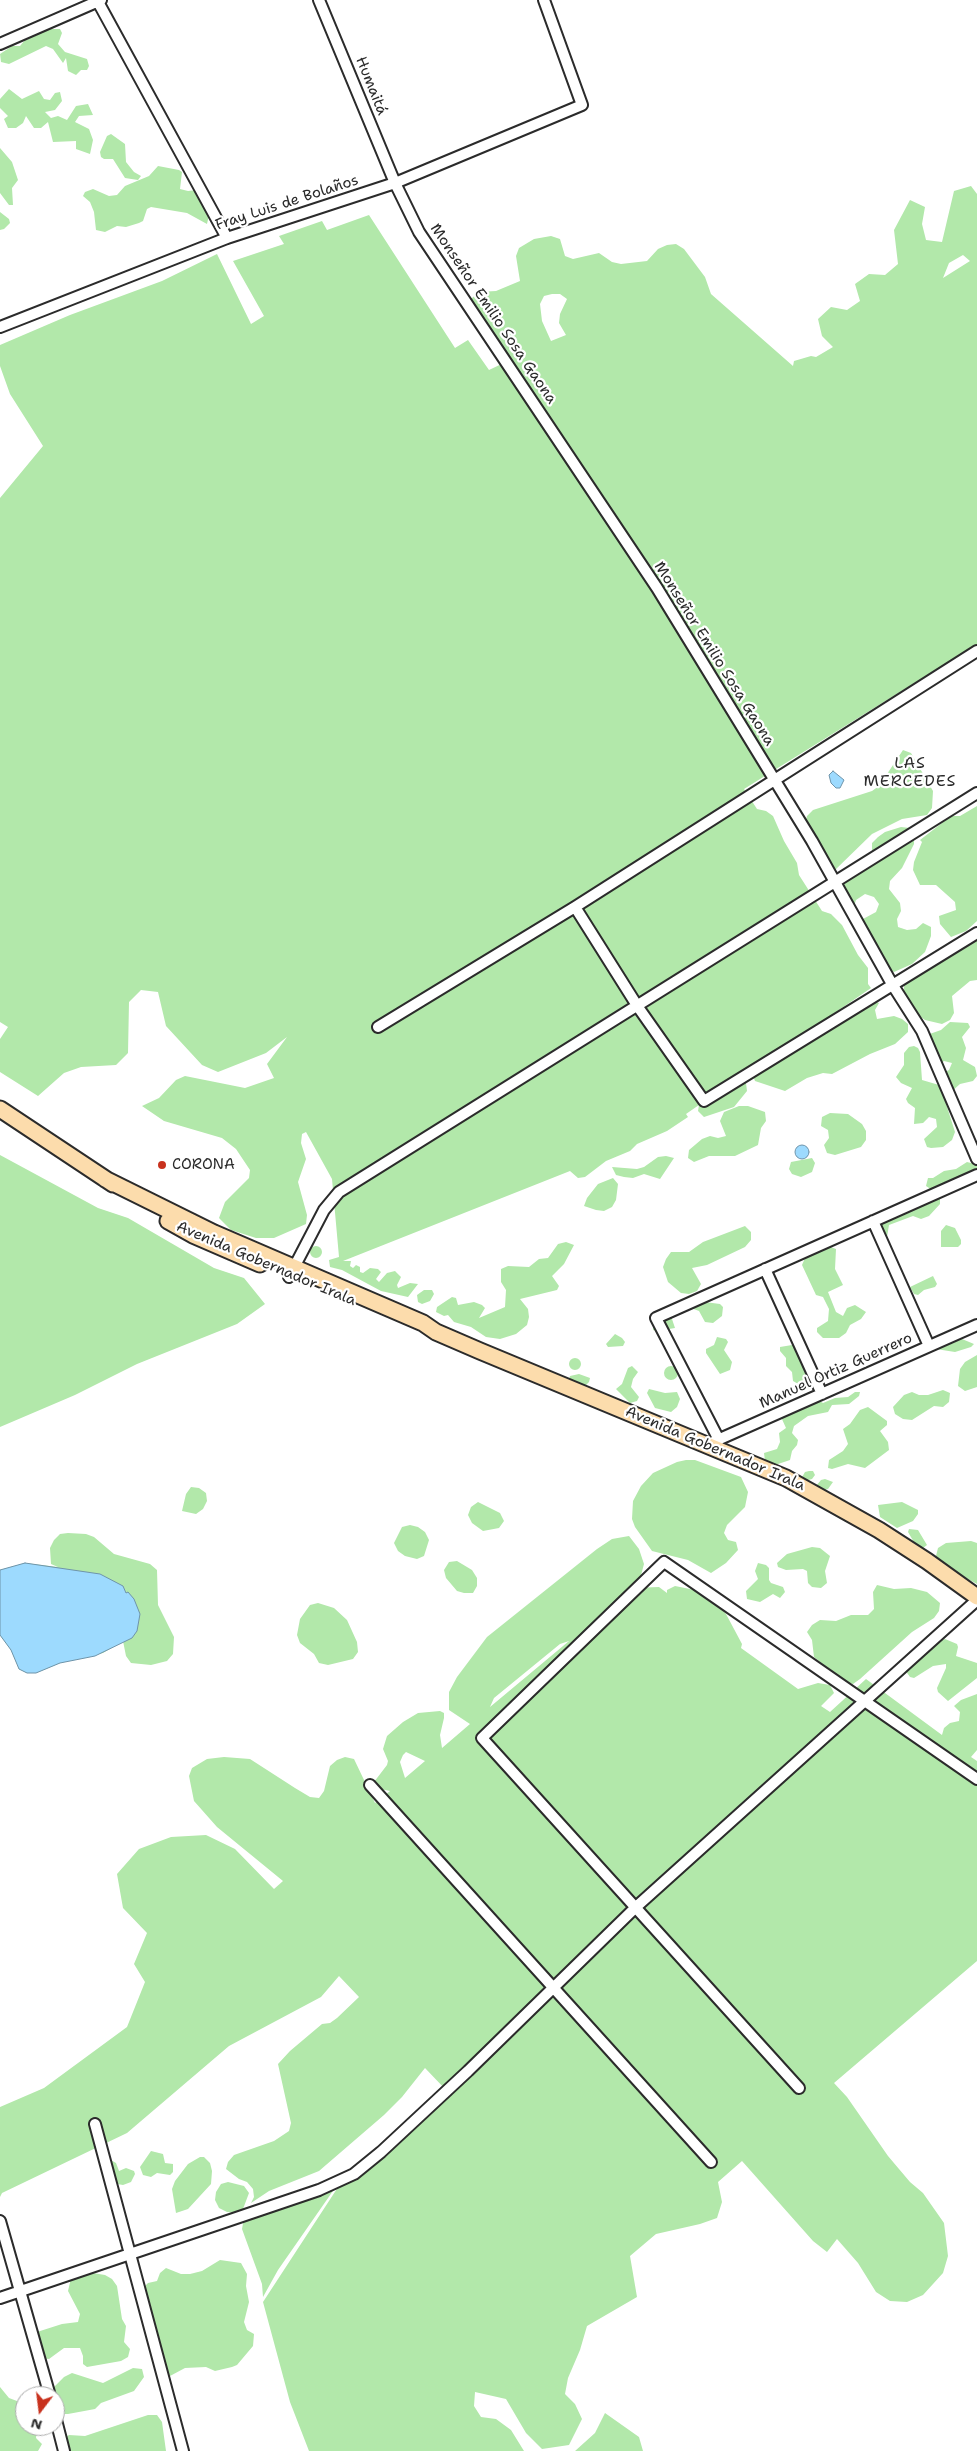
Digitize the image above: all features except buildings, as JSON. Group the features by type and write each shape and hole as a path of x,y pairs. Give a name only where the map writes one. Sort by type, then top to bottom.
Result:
{"main road":[{"name":"Avenida Gobernador Irala","path":"0,1109 105,1179 292,1273 423,1323 436,1332 713,1442 786,1478 832,1502 927,1561 977,1598"}],"street":[{"path":"0,44 99,0 227,238"},
{"name":"Humaitá","path":"320,0 395,183"},
{"name":"Fray Luis de Bolaños","path":"0,327 227,238 395,183 582,104 544,0"},
{"name":"Monseñor Emilio Sosa Gaona","path":"395,183 419,232 652,580 836,881 892,984 922,1032 977,1159"},
{"path":"378,1027 575,906 977,651"},
{"path":"292,1273 324,1210 339,1192 638,1007 977,793"},
{"path":"575,906 638,1007 704,1101 977,933"},
{"path":"713,1442 656,1318 977,1175"},
{"path":"873,1221 929,1346"},
{"path":"765,1269 822,1394"},
{"name":"Manuel Ortiz Guerrero","path":"713,1442 977,1325"},
{"path":"799,2088 482,1738 664,1562 977,1779"},
{"path":"0,2298 327,2187 354,2174 381,2152 468,2072 636,1907 866,1702 977,1598"},
{"path":"370,1785 711,2162"},
{"path":"95,2124 183,2451"},
{"path":"0,2221 47,2386"},
{"path":"60,2436 64,2451"}],"green space":[{"path":"43,29 60,29 62,33 58,44 65,52 87,59 89,66 87,70 81,70 76,75 68,71 66,58 63,63 53,49 46,46 9,64 1,62 0,54 12,46 20,46 25,40"},
{"path":"9,89 22,99 39,91 44,99 50,100 55,93 60,92 62,101 55,110 45,112 51,118 58,116 67,120 76,106 88,104 93,115 79,116 75,122 89,129 93,140 90,154 76,149 76,141 53,142 48,122 41,128 34,128 26,116 23,123 16,128 8,128 4,119 8,116 0,108 0,99"},
{"path":"111,134 125,144 126,162 134,172 141,176 138,180 125,178 113,159 101,157 100,152 107,136"},
{"path":"0,148 12,162 18,180 12,188 13,205 9,205 0,193"},
{"path":"158,166 179,170 182,172 180,189 188,191 197,190 202,195 204,209 209,215 207,224 187,213 151,207 147,209 143,221 139,223 126,227 117,226 105,232 96,230 94,212 90,202 83,196 85,192 93,189 109,196 117,195 125,186 149,176"},
{"path":"971,186 977,194 977,644 744,789 757,809 766,811 773,816 784,841 797,863 799,875 822,911 831,914 842,925 858,955 868,968 868,984 871,988 801,1036 837,1018 848,1005 863,1000 879,1003 875,1010 877,1019 894,1016 902,1019 908,1024 908,1032 895,1044 870,1054 832,1074 823,1073 807,1078 785,1091 755,1081 752,1073 742,1081 746,1083 747,1091 734,1107 704,1117 698,1111 699,1105 686,1114 688,1117 667,1131 637,1144 630,1151 606,1161 585,1177 578,1178 570,1171 343,1261 351,1261 350,1266 353,1268 356,1265 360,1267 360,1272 363,1273 370,1268 378,1269 381,1272 376,1279 379,1282 387,1273 395,1271 401,1277 397,1285 398,1288 410,1283 418,1284 408,1297 381,1291 342,1270 330,1267 329,1260 339,1257 332,1179 306,1132 302,1134 301,1143 306,1159 298,1182 307,1215 306,1224 274,1238 256,1238 231,1230 219,1218 225,1202 249,1178 250,1170 236,1149 222,1138 164,1121 142,1106 159,1098 176,1080 185,1076 245,1088 274,1078 267,1064 287,1037 266,1053 218,1072 202,1065 166,1026 158,992 141,990 129,1002 128,1053 116,1065 81,1067 64,1073 38,1096 0,1072 0,1039 8,1027 0,1022 0,498 43,446 10,394 0,366 0,345 70,315 162,281 217,254 251,324 264,316 233,261 284,244 279,236 322,221 327,230 369,215 455,348 468,340 489,370 510,360 472,306 472,298 479,292 496,291 520,281 516,256 519,248 534,239 551,236 560,239 565,256 573,259 599,253 612,262 621,264 647,261 658,249 676,244 684,249 705,277 711,294 793,366 794,361 811,356 816,357 833,347 822,336 818,319 831,307 847,310 860,301 855,284 869,274 885,275 898,264 894,230 910,200 925,207 922,224 926,240 942,242 954,191","holes":["963,255 970,261 943,278 949,263","560,294 567,299 560,314 559,323 566,335 551,341 542,321 540,304 544,296"]},
{"path":"0,212 9,219 10,223 0,230"},
{"path":"903,750 911,753 933,791 932,808 927,815 902,819 872,834 834,871 805,841 802,833 807,816 813,810 872,791 879,786"},
{"path":"977,806 977,921 966,931 951,937 940,924 939,916 956,910 955,902 936,885 920,885 913,870 914,862 922,842 920,840 951,816 960,816"},
{"path":"901,827 910,828 914,835 914,844 902,868 890,881 889,889 900,903 901,911 897,919 898,927 907,930 916,929 923,923 931,927 931,936 925,952 912,964 894,972 887,967 837,881 872,860 872,843 885,832","holes":["865,894 874,897 879,904 876,912 863,919 854,906 856,900"]},
{"path":"967,940 977,940 977,980 970,981 952,996 954,1013 950,1020 942,1024 925,1020 918,1015 904,991 904,983 933,964 949,958"},
{"path":"950,1022 968,1023 970,1027 962,1037 966,1048 963,1060 975,1067 977,1076 973,1081 960,1084 951,1092 941,1088 955,1132 952,1140 943,1147 931,1148 927,1147 924,1139 937,1127 936,1119 929,1117 923,1123 914,1124 915,1108 906,1099 912,1088 901,1083 896,1077 904,1065 904,1053 909,1047 914,1046 920,1052 922,1080 939,1085 941,1074 949,1070 952,1063 944,1061 935,1068 931,1067 928,1055 921,1046 924,1036 941,1030"},
{"path":"739,1106 748,1106 765,1112 766,1121 761,1128 758,1145 735,1156 709,1156 694,1162 688,1158 689,1150 702,1139 710,1136 718,1138 726,1136 720,1121 724,1112"},
{"path":"830,1113 848,1114 862,1124 866,1131 866,1140 861,1147 835,1155 827,1153 824,1145 829,1138 828,1130 821,1126 822,1117"},
{"path":"0,1155 98,1208 128,1218 214,1268 244,1278 265,1304 237,1324 137,1364 75,1395 0,1427"},
{"path":"658,1157 674,1158 660,1179 644,1174 633,1178 616,1175 612,1167 637,1169 644,1167"},
{"path":"977,1157 977,1173 951,1183 942,1184 940,1188 932,1190 926,1186 928,1178 933,1178 944,1171 956,1169 967,1162 971,1163"},
{"path":"812,1158 815,1163 812,1172 801,1177 792,1174 789,1169 791,1162"},
{"path":"613,1178 618,1184 616,1200 612,1207 604,1211 584,1206 587,1198 598,1184"},
{"path":"940,1195 940,1204 929,1216 921,1219 913,1216 889,1225 887,1237 883,1239 872,1235 872,1227"},
{"path":"946,1225 955,1228 961,1240 961,1244 958,1247 941,1247 941,1231"},
{"path":"745,1226 751,1232 751,1240 745,1247 707,1265 692,1268 701,1284 697,1291 689,1294 681,1293 668,1282 663,1267 671,1252 689,1252 703,1242"},
{"path":"566,1242 574,1245 564,1264 552,1276 559,1286 557,1290 520,1299 528,1309 529,1317 527,1325 516,1334 500,1339 486,1337 471,1327 454,1322 448,1315 444,1316 436,1312 437,1307 452,1297 456,1298 458,1305 474,1302 482,1305 485,1308 479,1318 505,1307 506,1290 501,1282 501,1269 508,1266 529,1267 539,1259 548,1258 558,1244"},
{"path":"318,1246 321,1247 321,1257 314,1258 311,1257 310,1250 311,1247"},
{"path":"828,1246 836,1249 835,1269 843,1285 828,1292 836,1312 843,1316 847,1308 855,1305 866,1312 861,1319 850,1325 846,1333 839,1338 823,1338 817,1332 817,1328 828,1321 829,1309 823,1297 816,1295 802,1265 805,1258"},
{"path":"933,1276 937,1284 935,1287 924,1290 918,1295 914,1294 910,1287"},
{"path":"424,1290 432,1290 434,1294 430,1301 422,1304 418,1302 417,1295"},
{"path":"697,1301 720,1304 723,1307 722,1316 713,1323 705,1322 699,1311 691,1308"},
{"path":"671,1316 675,1328 653,1330 654,1318"},
{"path":"615,1334 625,1342 623,1346 608,1347 606,1344"},
{"path":"962,1335 962,1339 974,1344 971,1347 955,1352 936,1349 936,1345"},
{"path":"717,1337 726,1339 728,1342 724,1350 732,1362 730,1370 720,1374 706,1353 706,1349 714,1345"},
{"path":"796,1345 807,1378 807,1382 800,1385 793,1381 792,1372 786,1366 786,1358 780,1351 780,1347"},
{"path":"977,1355 977,1387 965,1391 958,1386 960,1369 965,1362"},
{"path":"573,1358 577,1358 581,1364 577,1370 573,1370 569,1366 569,1362"},
{"path":"632,1366 638,1372 633,1379 631,1387 639,1397 637,1401 630,1403 616,1389 622,1384 628,1368"},
{"path":"668,1366 674,1366 678,1373 674,1380 668,1380 664,1376 664,1370"},
{"path":"579,1374 590,1378 589,1382 580,1391 568,1382 570,1376"},
{"path":"649,1389 665,1393 677,1392 680,1399 677,1407 671,1412 655,1408 647,1393"},
{"path":"943,1390 950,1393 949,1402 943,1407 934,1406 912,1420 903,1419 895,1414 893,1407 904,1395 912,1392 919,1395 928,1395"},
{"path":"855,1392 860,1392 859,1396 849,1404 832,1405 828,1412 808,1416 794,1426 792,1433 798,1440 790,1460 772,1466 765,1461 764,1453 777,1449 780,1442 779,1433 786,1428 781,1417 780,1409 783,1405 795,1401 816,1399 823,1403 835,1398 848,1397"},
{"path":"868,1407 887,1421 887,1425 880,1431 888,1442 889,1450 865,1468 848,1464 832,1469 828,1468 829,1460 843,1451 848,1444 843,1429 850,1424 860,1410"},
{"path":"686,1460 695,1460 741,1477 748,1492 745,1507 727,1525 724,1533 728,1540 736,1542 738,1550 726,1563 711,1573 688,1560 652,1551 635,1527 632,1519 633,1501 641,1486 653,1473"},
{"path":"813,1471 815,1475 812,1479 805,1481 801,1479 805,1472"},
{"path":"825,1479 833,1482 828,1489 820,1491 816,1486 821,1480"},
{"path":"191,1487 199,1488 206,1493 207,1501 203,1509 196,1514 182,1511 186,1494"},
{"path":"478,1502 500,1513 504,1521 499,1528 483,1531 472,1523 468,1515 471,1507"},
{"path":"902,1502 918,1510 918,1514 913,1521 897,1528 880,1517 878,1505"},
{"path":"410,1525 418,1527 425,1532 429,1540 424,1556 417,1559 405,1556 398,1551 394,1543 402,1527"},
{"path":"909,1529 918,1530 927,1545 923,1548 915,1544 908,1532"},
{"path":"60,1534 86,1534 94,1537 114,1554 150,1564 157,1570 158,1605 174,1637 173,1654 167,1661 151,1665 131,1663 126,1656 123,1641 103,1653 60,1663 36,1673 27,1673 19,1669 11,1650 0,1635 0,1570 25,1563 58,1567 51,1564 50,1548"},
{"path":"629,1536 639,1549 644,1564 640,1579 632,1588 659,1587 667,1593 667,1590 675,1586 700,1591 714,1600 726,1614 742,1644 741,1648 798,1689 818,1683 830,1685 834,1693 821,1706 830,1712 866,1679 942,1735 944,1728 950,1723 959,1721 960,1712 954,1706 961,1700 977,1694 977,1750 971,1757 977,1761 977,1961 834,2083 847,2097 888,2156 910,2182 923,2193 944,2223 948,2256 943,2273 923,2295 907,2302 890,2301 876,2292 858,2263 837,2239 827,2252 813,2241 742,2161 718,2182 722,2202 717,2218 656,2234 630,2256 637,2297 587,2326 580,2350 568,2378 565,2394 575,2404 582,2419 569,2445 542,2449 526,2433 506,2399 475,2392 474,2406 481,2417 496,2419 511,2430 524,2451 309,2451 290,2402 263,2302 344,2178 446,2090 425,2068 402,2097 384,2115 319,2171 269,2191 251,2203 254,2197 253,2189 247,2182 239,2179 226,2169 228,2162 234,2155 274,2141 289,2131 291,2123 278,2064 290,2051 322,2024 330,2023 337,2018 359,1997 339,1976 321,1997 229,2046 127,2133 2,2193 0,2197 0,2107 44,2088 127,2027 145,1982 134,1964 147,1933 123,1908 117,1874 139,1849 171,1837 206,1835 235,1849 274,1889 283,1881 217,1827 194,1801 189,1776 192,1768 207,1759 224,1757 250,1759 310,1797 319,1798 324,1791 330,1766 337,1760 345,1757 354,1759 375,1803 390,1791 380,1789 374,1782 387,1765 388,1761 383,1749 387,1736 403,1722 418,1713 440,1711 444,1713 440,1735 442,1748 470,1724 449,1710 449,1692 457,1677 487,1637 612,1539","holes":["569,1641 490,1707 494,1698 560,1644","406,1752 425,1761 405,1778 400,1762"]},
{"path":"971,1541 977,1543 977,1584 940,1564 936,1556 938,1548 946,1543"},
{"path":"812,1547 820,1548 830,1556 825,1571 827,1583 821,1588 812,1587 808,1583 807,1571 803,1569 786,1570 778,1567 777,1563 787,1554"},
{"path":"457,1561 472,1570 477,1578 477,1586 473,1593 457,1591 446,1578 444,1570 449,1562"},
{"path":"758,1563 769,1568 769,1580 771,1583 783,1587 785,1592 780,1598 773,1594 760,1602 747,1599 746,1591 758,1579 755,1571"},
{"path":"877,1585 894,1589 911,1588 927,1592 940,1603 939,1611 934,1618 912,1632 860,1679 853,1684 845,1682 814,1657 812,1640 807,1632 812,1625 820,1620 836,1621 851,1615 868,1615 874,1609 873,1592"},
{"path":"318,1603 334,1608 347,1620 357,1642 358,1652 353,1659 328,1665 319,1663 314,1654 300,1643 297,1635 300,1619 310,1605"},
{"path":"945,1639 957,1644 956,1656 977,1663 977,1678 948,1701 938,1692 937,1688 946,1664 933,1666 914,1678 910,1677 905,1670 926,1654 937,1642"},
{"path":"151,2151 163,2154 165,2163 173,2164 173,2172 170,2175 157,2173 151,2177 143,2175 140,2167"},
{"path":"200,2157 204,2157 210,2163 212,2171 211,2184 188,2209 176,2213 172,2189 175,2181 188,2164"},
{"path":"109,2159 116,2163 119,2171 126,2168 134,2171 135,2174 131,2182 123,2185 106,2182 102,2167"},
{"path":"228,2182 244,2186 249,2193 243,2209 238,2213 227,2212 219,2208 215,2200 216,2192 221,2184"},
{"path":"335,2188 278,2270 263,2297 262,2284 242,2229 244,2218"},
{"path":"220,2260 241,2263 247,2274 246,2286 249,2302 244,2322 247,2330 254,2334 253,2346 237,2365 232,2367 215,2371 206,2367 185,2368 170,2376 153,2352 146,2336 142,2289 148,2283 157,2281 160,2273 166,2268 181,2274 190,2274 202,2271"},
{"path":"80,2271 105,2275 112,2279 117,2286 122,2319 126,2326 124,2342 130,2349 128,2357 121,2361 87,2367 83,2364 80,2348 64,2348 49,2359 40,2358 33,2353 29,2346 31,2338 37,2332 62,2324 78,2322 80,2314 68,2291 72,2274"},
{"path":"133,2368 142,2369 144,2377 134,2391 101,2403 95,2409 65,2414 65,2386 55,2386 64,2377 72,2373 103,2383"},
{"path":"0,2387 9,2398 15,2400 15,2436 36,2436 42,2444 38,2451 0,2451"},
{"path":"605,2413 639,2437 643,2451 575,2451 595,2433"},
{"path":"148,2415 157,2415 162,2422 166,2451 64,2451 62,2440 69,2435 85,2436"}],"water":[{"path":"833,771 844,780 840,788 836,788 831,783 829,775"},
{"path":"799,1145 805,1145 809,1152 805,1159 799,1159 795,1155 795,1149"},
{"path":"25,1563 100,1574 123,1586 126,1593 128,1592 134,1599 140,1614 137,1631 132,1638 95,1656 60,1663 36,1673 27,1673 19,1669 11,1650 0,1635 0,1570"}],"place":[{"name":"CORONA","path":"162,1165"}],"district":[{"name":"LAS MERCEDES","path":"910,773"}]}
